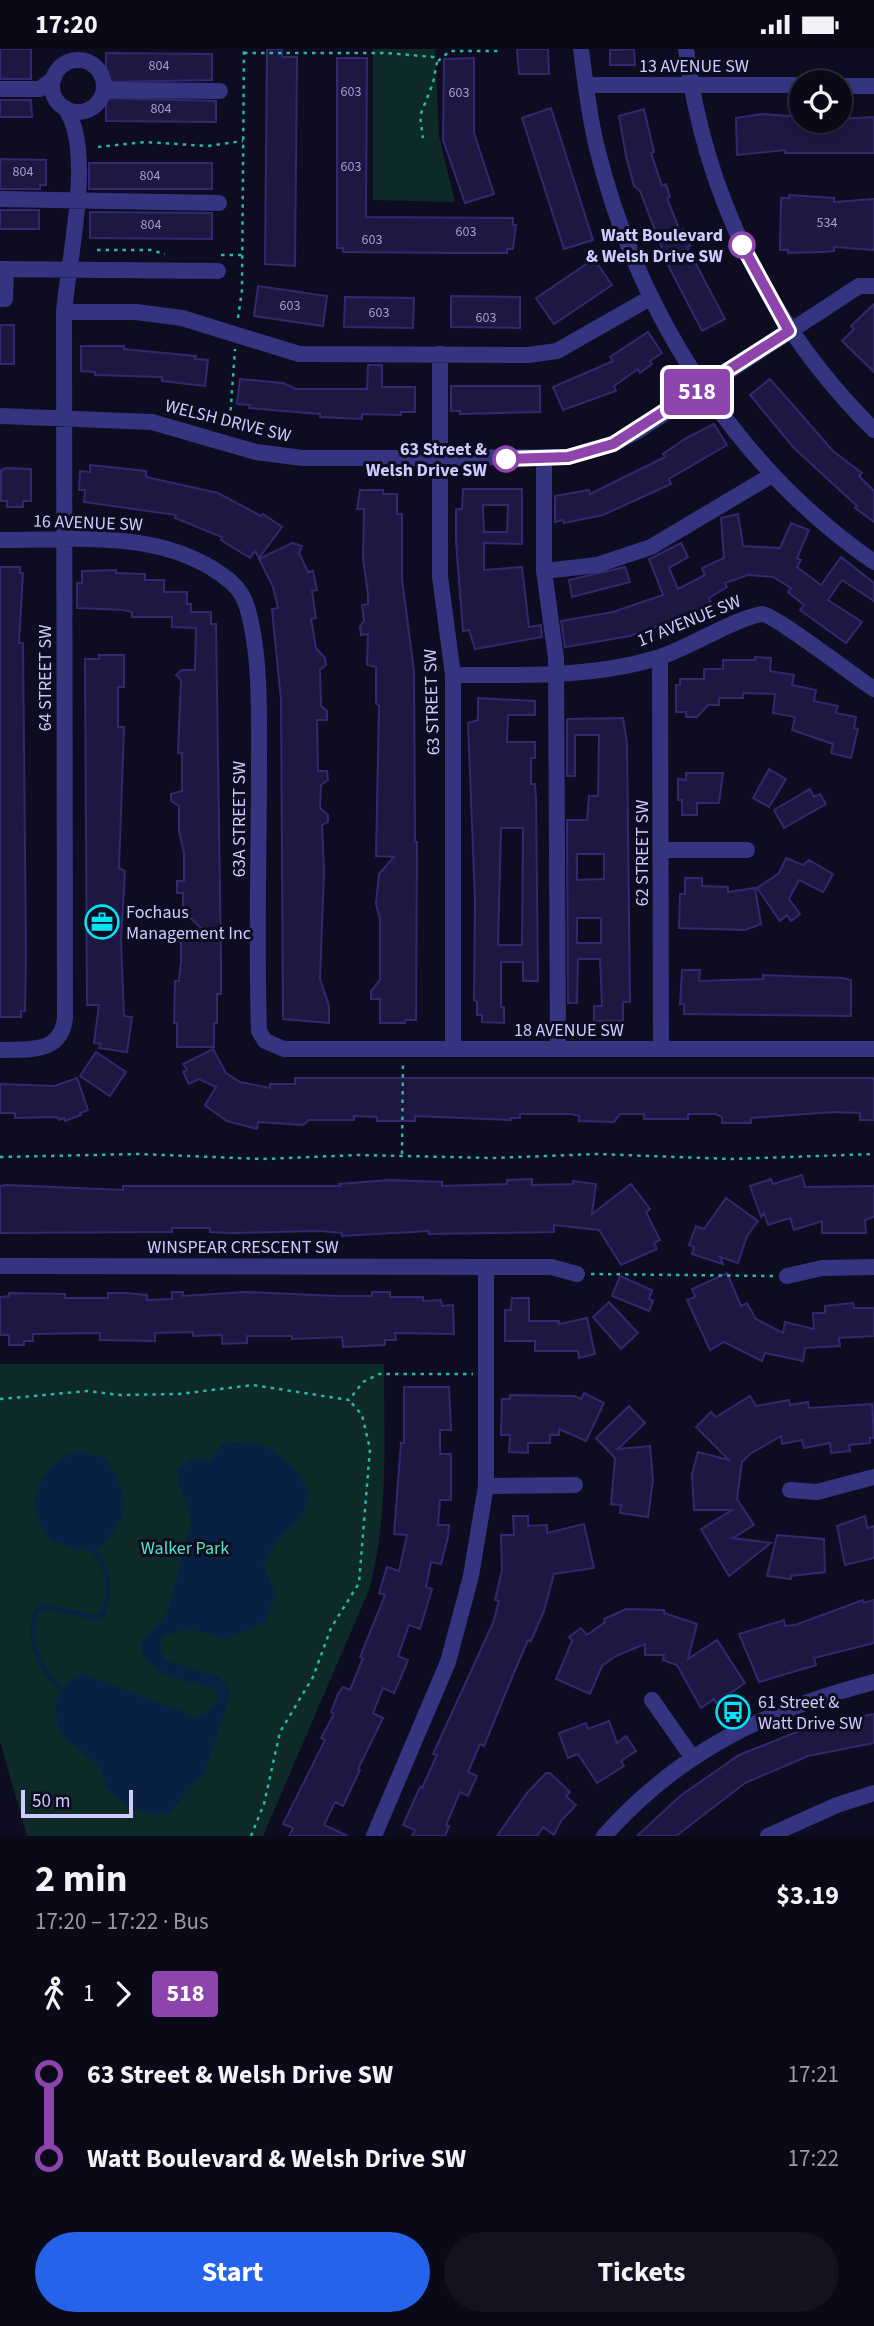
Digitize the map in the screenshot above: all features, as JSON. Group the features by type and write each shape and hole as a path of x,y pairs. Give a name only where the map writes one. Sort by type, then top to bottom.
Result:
{"street":[{"path":"581,49 597,147 612,203 650,298 703,388 772,475 874,562"},
{"path":"686,49 704,142 723,202 761,285 789,331 831,386 874,430"},
{"path":"40,89 76,55 98,70 104,85 99,100 86,110 76,128 52,91 54,78"},
{"name":"13 AVENUE SW","path":"586,85 789,85"},
{"path":"852,86 874,86"},
{"path":"0,89 40,89 60,103 86,110"},
{"path":"112,90 220,90"},
{"name":"64 STREET SW","path":"0,1050 33,1049 56,1042 65,1018 64,312 78,199 76,128"},
{"path":"0,199 219,203"},
{"path":"0,299 5,299 3,269 217,263"},
{"name":"WELSH DRIVE SW","path":"0,416 152,422 278,456 439,459 579,455 613,444 859,286 874,286"},
{"path":"64,312 155,314 236,334 299,354 528,355 557,351 650,298"},
{"name":"63 STREET SW","path":"439,354 440,577 453,675 453,1049"},
{"path":"544,458 544,571 556,675 558,1049"},
{"path":"544,571 597,565 651,547 772,475"},
{"name":"16 AVENUE SW","path":"0,540 113,540 173,550 216,571 243,596"},
{"name":"63A STREET SW","path":"243,596 249,614 257,684 259,1024 265,1041"},
{"name":"17 AVENUE SW","path":"453,675 556,675 626,666 660,657 704,640 752,616 768,614 874,689"},
{"name":"62 STREET SW","path":"660,657 661,1049"},
{"path":"662,850 747,850"},
{"name":"18 AVENUE SW","path":"265,1041 284,1049 874,1049"},
{"name":"WINSPEAR CRESCENT SW","path":"0,1266 551,1267 577,1274"},
{"path":"374,1836 448,1662 467,1597 486,1486 486,1267"},
{"path":"787,1276 822,1268 874,1267"},
{"path":"790,1490 817,1492 874,1477"},
{"path":"486,1486 575,1485"},
{"path":"604,1836 643,1795 692,1757 729,1734 779,1710 874,1682"},
{"path":"652,1700 692,1757"},
{"path":"768,1836 837,1805 874,1793"}],"path":[{"path":"408,49 408,55"},
{"path":"230,419 242,255 244,51 408,55 433,57 437,62"},
{"path":"423,138 420,116 433,83 437,62 450,51 501,51"},
{"path":"98,146 145,142 208,146 243,141"},
{"path":"97,250 150,250 176,255"},
{"path":"217,263 242,255"},
{"path":"402,1156 403,1049"},
{"path":"0,1157 138,1154 264,1159 402,1156 493,1159 629,1155 731,1159 874,1154"},
{"path":"577,1274 787,1276"},
{"path":"349,1400 363,1383 379,1374 486,1374"},
{"path":"0,1399 88,1391 120,1395 179,1394 253,1385 349,1400 362,1415 370,1449 359,1583 331,1628 313,1677 280,1732 264,1804 251,1836"}],"green space":[{"path":"373,49 435,49 439,136 455,202 373,200"},
{"name":"Walker Park","path":"0,1364 384,1364 383,1506 369,1590 263,1836 27,1836 0,1741"}],"water":[{"path":"223,1443 262,1444 274,1451 300,1474 309,1493 302,1518 281,1536 263,1564 276,1595 265,1622 227,1640 185,1630 161,1639 160,1650 165,1660 219,1677 231,1692 205,1773 169,1813 154,1815 131,1809 106,1788 101,1768 62,1735 55,1715 57,1699 69,1682 84,1674 196,1717 206,1713 217,1701 216,1688 180,1680 158,1669 143,1653 141,1642 167,1613 192,1520 178,1482 178,1469 194,1458 211,1460"},
{"path":"75,1452 103,1457 113,1470 123,1495 124,1506 116,1529 95,1552 70,1548 49,1538 36,1513 35,1501 41,1480 55,1463"}],"building":[{"path":"0,49 31,49 31,79 0,79"},
{"path":"267,49 282,49 282,57 297,57 295,266 265,264"},
{"path":"517,49 548,49 549,74 519,74"},
{"path":"634,49 635,65 610,65 610,50"},
{"path":"106,53 212,54 212,80 106,82"},
{"path":"337,58 367,58 366,217 513,218 513,225 516,225 513,249 507,249 507,253 455,253 343,252 343,248 337,248"},
{"path":"474,58 474,133 494,194 465,203 443,140 444,59"},
{"path":"106,98 216,101 216,122 106,121"},
{"path":"0,100 31,100 32,117 0,117"},
{"path":"551,108 593,240 564,249 522,118"},
{"path":"644,109 654,152 651,153 662,186 666,184 670,197 667,198 680,231 683,229 690,246 687,247 725,319 702,331 670,269 640,191 634,186 626,156 619,116"},
{"path":"762,114 789,116 789,133 852,133 852,118 874,117 874,153 785,153 785,150 737,155 736,118"},
{"path":"0,159 46,160 46,185 40,185 40,189 0,189"},
{"path":"89,163 212,163 212,189 89,189"},
{"path":"789,195 834,198 834,202 874,199 874,250 834,247 834,251 788,253 788,250 780,250 781,198 789,198"},
{"path":"0,210 39,210 39,229 0,229"},
{"path":"90,212 212,213 212,239 90,238"},
{"path":"594,259 612,285 554,324 536,298"},
{"path":"258,286 327,296 323,326 254,316"},
{"path":"451,296 520,297 520,328 451,327"},
{"path":"345,297 414,298 413,328 344,327"},
{"path":"874,304 874,372 842,341 854,329 851,326"},
{"path":"0,325 14,325 14,364 0,364"},
{"path":"648,332 662,353 650,361 652,364 640,373 638,369 614,386 616,391 563,410 553,387 613,361 610,357"},
{"path":"81,346 124,346 124,349 196,356 195,359 208,360 205,386 162,381 162,377 95,375 95,372 81,371"},
{"path":"368,365 382,365 382,387 415,387 415,412 401,412 401,415 362,414 362,419 320,417 320,414 249,408 250,405 237,404 240,379 283,383 296,389 367,389"},
{"path":"770,379 833,451 862,473 859,476 874,491 874,522 855,508 857,506 794,448 750,395"},
{"path":"451,386 540,386 540,412 460,414 460,411 451,411"},
{"path":"714,424 727,445 669,479 671,484 603,515 564,523 563,520 555,522 555,496 589,490 590,494 665,457 663,454 686,438"},
{"path":"90,465 146,471 146,477 218,493 261,516 263,514 282,527 259,558 255,551 250,558 221,540 222,537 175,518 176,515 84,502 85,490 79,490 80,471 90,472"},
{"path":"31,469 31,501 23,501 23,507 7,507 7,501 1,501 1,470"},
{"path":"463,489 522,489 522,544 484,543 484,570 522,567 529,627 541,625 542,637 475,649 469,630 463,631 456,542 456,509 462,509","holes":["483,505 508,505 507,532 484,532"]},
{"path":"360,490 383,490 383,494 397,494 397,514 402,514 402,579 414,671 417,842 416,1020 405,1020 405,1023 380,1023 380,999 371,999 371,991 380,980 380,919 376,904 379,874 394,857 376,856 379,706 376,703 376,667 367,665 368,634 361,635 360,626 364,621 362,605 368,604 368,594 363,559 364,509 357,509"},
{"path":"738,514 743,546 780,548 791,523 809,530 797,558 801,560 797,567 821,585 841,557 874,583 874,601 842,580 828,600 862,622 846,643 800,610 804,605 788,592 791,588 773,577 748,575 725,583 727,587 709,598 711,602 707,606 672,621 630,636 565,647 561,621 613,612 663,595 649,559 681,543 688,557 669,568 678,589 705,575 702,568 724,558 721,518"},
{"path":"292,543 302,546 299,553 308,572 313,571 317,590 312,591 316,618 311,619 316,648 325,658 326,665 320,670 321,706 327,711 327,720 317,720 318,771 327,771 328,780 321,785 320,808 328,815 328,822 322,825 324,871 320,979 329,1006 329,1023 283,1019 281,700 272,609 278,608 273,587 259,559"},
{"path":"0,567 20,567 20,573 23,573 19,643 23,643 26,955 25,1011 21,1011 21,1017 0,1017"},
{"path":"625,567 630,582 572,597 569,580"},
{"path":"116,570 116,573 145,574 145,580 164,580 164,592 187,592 187,604 191,604 191,612 211,612 211,624 216,624 221,994 217,994 214,1047 177,1047 177,1023 174,1023 175,981 179,981 181,961 181,943 174,938 175,929 202,929 183,911 183,893 177,893 177,881 184,881 184,853 179,831 179,806 171,801 171,794 182,791 182,753 178,753 181,680 176,675 182,670 195,670 196,628 172,627 172,617 132,617 132,612 124,610 77,608 77,583 82,583 82,571"},
{"path":"99,655 124,655 124,687 118,687 118,727 124,727 119,868 125,871 121,941 124,1016 132,1017 127,1052 99,1048 101,1044 94,1043 99,1005 87,1005 85,659 99,659"},
{"path":"755,657 771,658 770,671 794,675 792,685 816,690 814,701 838,706 836,713 856,717 854,728 858,729 851,758 831,753 833,744 792,730 795,717 773,713 775,694 743,693 743,698 719,698 719,705 708,705 697,717 686,717 686,712 676,712 676,685 680,685 680,679 704,679 704,669 723,669 723,660 755,660"},
{"path":"478,698 535,701 535,715 508,715 507,742 535,742 535,758 531,758 531,784 535,784 536,799 538,981 523,981 523,962 501,962 501,1007 504,1007 504,1023 482,1022 482,1015 477,1015 477,1002 474,1000 475,900 468,723 478,720","holes":["501,828 523,828 522,945 498,945"]},
{"path":"623,718 627,743 630,1002 623,1002 623,1020 620,1021 594,1021 594,1006 602,1006 600,959 578,959 577,1003 568,1003 567,820 587,820 589,796 598,796 599,735 575,735 575,776 567,776 567,719","holes":["577,854 604,854 604,879 577,880","577,918 601,918 601,943 577,943"]},
{"path":"769,769 786,779 769,807 753,798"},
{"path":"686,773 723,773 719,803 697,803 697,815 682,815 682,800 678,800 678,779 686,780"},
{"path":"810,789 814,797 820,794 826,804 784,828 774,810"},
{"path":"786,858 803,865 809,860 833,874 823,892 799,880 789,899 800,914 791,921 787,915 780,921 757,888 779,873"},
{"path":"685,878 702,878 702,886 728,887 728,892 755,888 761,924 745,930 679,928 680,894 685,894"},
{"path":"682,970 700,970 699,981 763,979 763,975 851,980 851,1016 684,1014 684,1004 680,1004"},
{"path":"213,1049 226,1073 240,1082 270,1088 270,1084 295,1084 295,1078 874,1078 874,1120 860,1120 860,1113 833,1112 751,1118 751,1123 722,1123 722,1117 716,1114 688,1114 688,1119 644,1119 644,1114 620,1114 614,1122 579,1121 579,1116 572,1114 520,1114 520,1118 511,1120 415,1116 415,1121 377,1121 377,1117 354,1116 354,1120 309,1120 303,1125 258,1122 257,1129 227,1121 205,1105 216,1087 199,1079 189,1084 183,1072 187,1070 183,1064"},
{"path":"96,1052 126,1072 110,1096 80,1076"},
{"path":"77,1078 88,1110 80,1113 81,1115 65,1121 64,1118 59,1120 57,1117 15,1118 15,1113 0,1113 0,1084 54,1086"},
{"path":"802,1175 805,1187 874,1186 874,1217 865,1220 866,1233 822,1233 822,1221 794,1230 790,1218 768,1225 764,1213 761,1217 750,1186 771,1179 773,1184"},
{"path":"532,1179 532,1185 573,1184 573,1181 596,1184 592,1214 631,1184 650,1209 646,1212 660,1240 654,1243 657,1249 621,1265 599,1230 554,1225 554,1232 429,1234 428,1231 342,1236 342,1233 319,1231 210,1232 210,1228 172,1228 172,1232 0,1233 0,1186 7,1185 123,1190 123,1186 340,1186 339,1184 390,1180 442,1182 442,1186 507,1184 507,1180"},
{"path":"726,1198 758,1221 747,1236 738,1263 720,1257 723,1264 692,1254 694,1247 689,1245 696,1226 704,1229"},
{"path":"727,1273 741,1306 747,1303 756,1319 783,1333 785,1322 814,1329 813,1313 825,1313 825,1306 853,1303 854,1308 874,1308 874,1336 839,1338 840,1346 805,1348 803,1361 765,1353 762,1361 724,1342 710,1350 687,1300 695,1297 692,1289"},
{"path":"620,1276 652,1290 649,1299 653,1301 649,1311 612,1296"},
{"path":"172,1292 183,1292 183,1296 246,1292 372,1296 372,1292 390,1292 390,1297 423,1297 423,1301 441,1300 442,1306 453,1305 454,1334 395,1333 396,1340 385,1340 385,1345 343,1347 342,1337 292,1339 292,1336 247,1336 247,1343 222,1344 222,1335 193,1336 193,1332 155,1333 155,1341 100,1340 100,1333 33,1334 33,1341 24,1341 24,1345 9,1345 9,1335 0,1335 0,1297 9,1296 9,1293 65,1294 65,1298 108,1298 108,1293 126,1293 147,1295 147,1300 172,1299"},
{"path":"512,1298 529,1298 529,1321 559,1321 559,1324 587,1318 595,1354 579,1358 578,1351 535,1351 535,1341 505,1341 505,1310 511,1310"},
{"path":"609,1302 638,1333 621,1349 593,1317"},
{"path":"404,1387 449,1387 451,1430 440,1430 440,1454 451,1454 451,1500 440,1500 438,1525 449,1525 448,1537 441,1564 431,1562 426,1587 432,1589 420,1629 409,1625 398,1656 408,1660 402,1675 394,1693 383,1688 373,1713 383,1718 343,1806 335,1802 324,1825 348,1836 289,1836 293,1828 283,1824 325,1740 321,1738 334,1714 331,1712 338,1694 343,1687 350,1690 363,1658 360,1657 385,1595 379,1593 387,1567 399,1571 407,1535 394,1534 401,1443 404,1443"},
{"path":"584,1393 604,1403 586,1441 559,1429 559,1435 550,1435 550,1443 528,1443 528,1453 509,1452 510,1435 501,1435 502,1399 510,1399 510,1395 574,1396 581,1399"},
{"path":"750,1396 756,1406 789,1400 790,1405 808,1402 809,1408 872,1404 874,1438 870,1438 870,1443 849,1445 850,1451 831,1453 830,1443 804,1448 802,1440 782,1444 781,1436 750,1454 742,1462 737,1499 754,1525 733,1538 771,1543 729,1576 701,1529 732,1510 694,1510 692,1474 698,1452 729,1460 696,1427 711,1412 716,1417"},
{"path":"629,1406 645,1423 618,1449 650,1446 653,1480 648,1517 620,1513 621,1505 611,1504 615,1458 596,1438"},
{"path":"513,1516 528,1516 528,1526 547,1525 547,1533 584,1524 594,1568 554,1574 544,1611 531,1641 528,1640 484,1746 480,1744 468,1772 477,1776 468,1796 460,1792 446,1825 449,1826 445,1836 412,1836 415,1830 403,1825 437,1755 433,1754 493,1623 499,1601 495,1600 502,1570 501,1535 514,1535"},
{"path":"865,1516 867,1528 874,1526 874,1558 845,1565 837,1526"},
{"path":"777,1535 824,1539 825,1572 791,1576 791,1579 767,1576"},
{"path":"863,1600 864,1603 874,1600 874,1643 814,1658 816,1665 759,1682 739,1634 784,1620 785,1626 795,1625"},
{"path":"626,1609 664,1610 664,1613 697,1624 688,1659 717,1640 745,1683 716,1703 714,1699 701,1708 677,1665 663,1660 664,1655 645,1655 645,1644 616,1656 602,1666 590,1694 556,1679 572,1641 569,1637 581,1628 587,1635 605,1622 604,1619"},
{"path":"874,1714 874,1743 808,1756 745,1783 676,1836 637,1836 680,1796 739,1755 812,1726"},
{"path":"609,1721 617,1743 626,1736 636,1751 621,1761 624,1766 597,1783 578,1754 568,1758 559,1733 586,1723 588,1729"},
{"path":"546,1773 550,1773 570,1792 566,1796 576,1805 561,1821 554,1835 543,1827 537,1836 497,1836 527,1793"}],"waterway":[{"path":"63,1690 47,1674 37,1655 33,1634 36,1611 43,1606 93,1617 102,1616 108,1583 104,1567 95,1552"}],"bus line":[{"name":"518","path":"506,459 568,457 613,444 636,432 789,331 761,285 742,245"}],"place":[{"name":"Watt Boulevard & Welsh Drive SW","path":"742,245"},
{"name":"63 Street & Welsh Drive SW","path":"506,459"},
{"name":"Fochaus Management Inc","path":"102,922"},
{"name":"61 Street & Watt Drive SW","path":"733,1712"}]}
